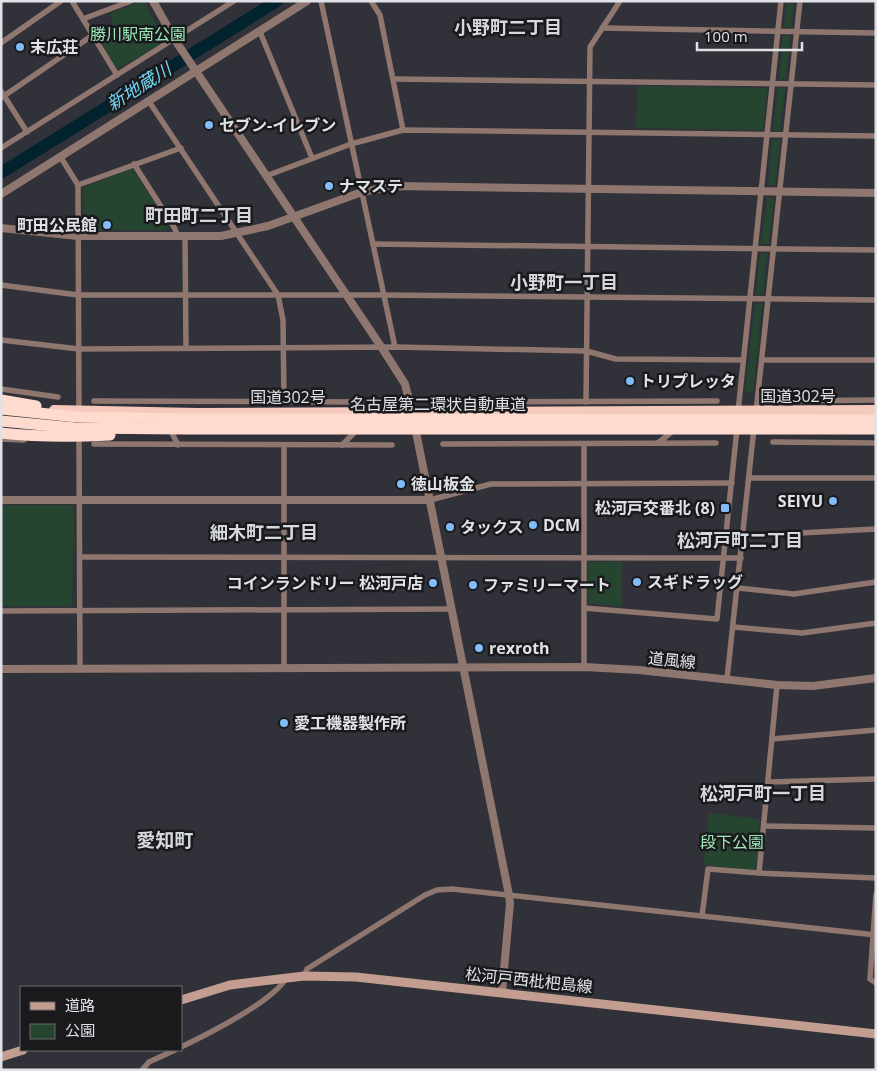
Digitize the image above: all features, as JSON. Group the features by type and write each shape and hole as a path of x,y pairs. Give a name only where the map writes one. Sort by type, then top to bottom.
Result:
{"highway":[{"name":"国道302号","path":"2,402 20,407 129,412 333,412 375,407 412,412 876,410"},
{"path":"2,402 184,424"},
{"name":"名古屋第二環状自動車道","path":"1,420 75,428 184,424 876,420"},
{"path":"1,433 75,437 184,424"},
{"name":"名古屋第二環状自動車道","path":"184,424 876,430"}],"main road":[{"name":"松河戸西枇杷島線","path":"182,1000 230,985 304,976 396,980 876,1034"},
{"path":"1,1057 20,1051"}],"street":[{"path":"1,43 61,1"},
{"path":"72,1 117,75"},
{"path":"84,19 131,1"},
{"path":"153,1 175,40 405,384 465,668 509,895 510,903 502,992"},
{"path":"220,1 223,8"},
{"path":"1,148 175,40 234,1"},
{"path":"1,194 195,70 260,32 306,1"},
{"path":"321,1 395,347"},
{"path":"371,1 380,15 403,130"},
{"path":"586,402 590,188 590,47 620,1"},
{"path":"584,608 717,619 781,1"},
{"path":"727,679 787,136 800,1"},
{"path":"602,28 876,32"},
{"path":"260,32 312,158"},
{"path":"27,132 2,95 93,35"},
{"path":"394,78 876,85"},
{"path":"148,100 182,148 278,295 283,320 284,401"},
{"path":"266,176 352,144 403,130 876,136"},
{"path":"78,185 182,148"},
{"path":"60,156 78,185 80,668"},
{"path":"134,164 181,236 186,295 186,348"},
{"path":"1,228 78,236 238,234 268,226 362,192 395,186 876,193"},
{"path":"373,244 876,250"},
{"path":"1,286 78,295 383,295 876,300"},
{"path":"1,340 79,349 395,347 586,351 616,360 743,360"},
{"path":"762,360 876,360"},
{"path":"1,389 58,397"},
{"path":"776,401 876,400"},
{"path":"94,401 284,401 326,402 375,407"},
{"path":"129,412 138,401"},
{"path":"653,401 660,411"},
{"path":"434,402 717,401"},
{"path":"326,402 333,412"},
{"path":"457,412 470,402"},
{"path":"1,433 20,407"},
{"path":"342,445 375,407"},
{"path":"658,443 695,411"},
{"path":"832,411 857,443"},
{"path":"163,412 178,445"},
{"path":"484,412 513,444"},
{"path":"1,439 59,442"},
{"path":"773,442 876,443"},
{"path":"443,444 716,443"},
{"path":"94,444 392,445"},
{"path":"584,444 584,667"},
{"path":"284,446 284,669"},
{"path":"749,478 876,478"},
{"path":"1,500 430,500 491,484 732,483"},
{"path":"743,536 876,529"},
{"path":"80,557 584,556 741,558"},
{"path":"738,588 794,594 876,582"},
{"path":"1,611 452,609"},
{"path":"734,626 802,632 876,623"},
{"name":"道風線","path":"1,669 584,667 777,685 814,686 876,678"},
{"path":"759,873 777,685"},
{"path":"772,739 876,730"},
{"path":"768,782 876,778"},
{"path":"764,826 876,828"},
{"path":"702,916 708,868 759,873 876,878"},
{"path":"304,976 307,969 424,895 437,890 452,889 874,935"},
{"path":"876,894 870,979 876,983"},
{"path":"182,1047 207,1035 260,1002 282,987 286,978"},
{"path":"142,1070 149,1062 174,1051"}],"green space":[{"name":"勝川駅南公園","path":"144,1 165,42 117,69 100,41 118,31 109,14"},
{"path":"787,1 794,1 791,27 784,27"},
{"path":"783,36 790,36 786,79 779,79"},
{"path":"638,86 765,88 767,91 763,128 761,130 638,128 636,126"},
{"path":"778,88 785,89 780,131 773,130"},
{"path":"772,140 780,140 775,185 768,185"},
{"path":"130,169 170,225 167,230 86,230 84,228 83,188"},
{"path":"767,198 774,198 769,244 761,244"},
{"path":"760,254 767,254 763,294 756,294"},
{"path":"755,304 762,304 753,392 745,392"},
{"path":"1,505 72,505 74,508 72,606 1,606"},
{"path":"588,562 622,562 622,607 588,603"},
{"name":"段下公園","path":"709,813 760,819 756,868 753,870 704,865"}],"waterway":[{"name":"新地蔵川","path":"1,173 277,1"}],"place":[{"name":"末広荘","path":"20,47"},
{"name":"セブン-イレブン","path":"209,125"},
{"name":"ナマステ","path":"329,186"},
{"name":"町田公民館","path":"107,225"},
{"name":"トリプレッタ","path":"630,381"},
{"name":"徳山板金","path":"401,484"},
{"name":"SEIYU","path":"833,501"},
{"name":"松河戸交番北 (8)","path":"725,508"},
{"name":"DCM","path":"533,525"},
{"name":"タックス","path":"450,527"},
{"name":"スギドラッグ","path":"637,582"},
{"name":"コインランドリー 松河戸店","path":"433,583"},
{"name":"ファミリーマート","path":"473,585"},
{"name":"rexroth","path":"479,648"},
{"name":"愛工機器製作所","path":"284,723"}],"district":[{"name":"小野町二丁目","path":"508,28"},
{"name":"町田町二丁目","path":"199,216"},
{"name":"小野町一丁目","path":"564,283"},
{"name":"細木町二丁目","path":"264,533"},
{"name":"松河戸町二丁目","path":"740,541"},
{"name":"松河戸町一丁目","path":"763,794"},
{"name":"愛知町","path":"165,840"}]}
